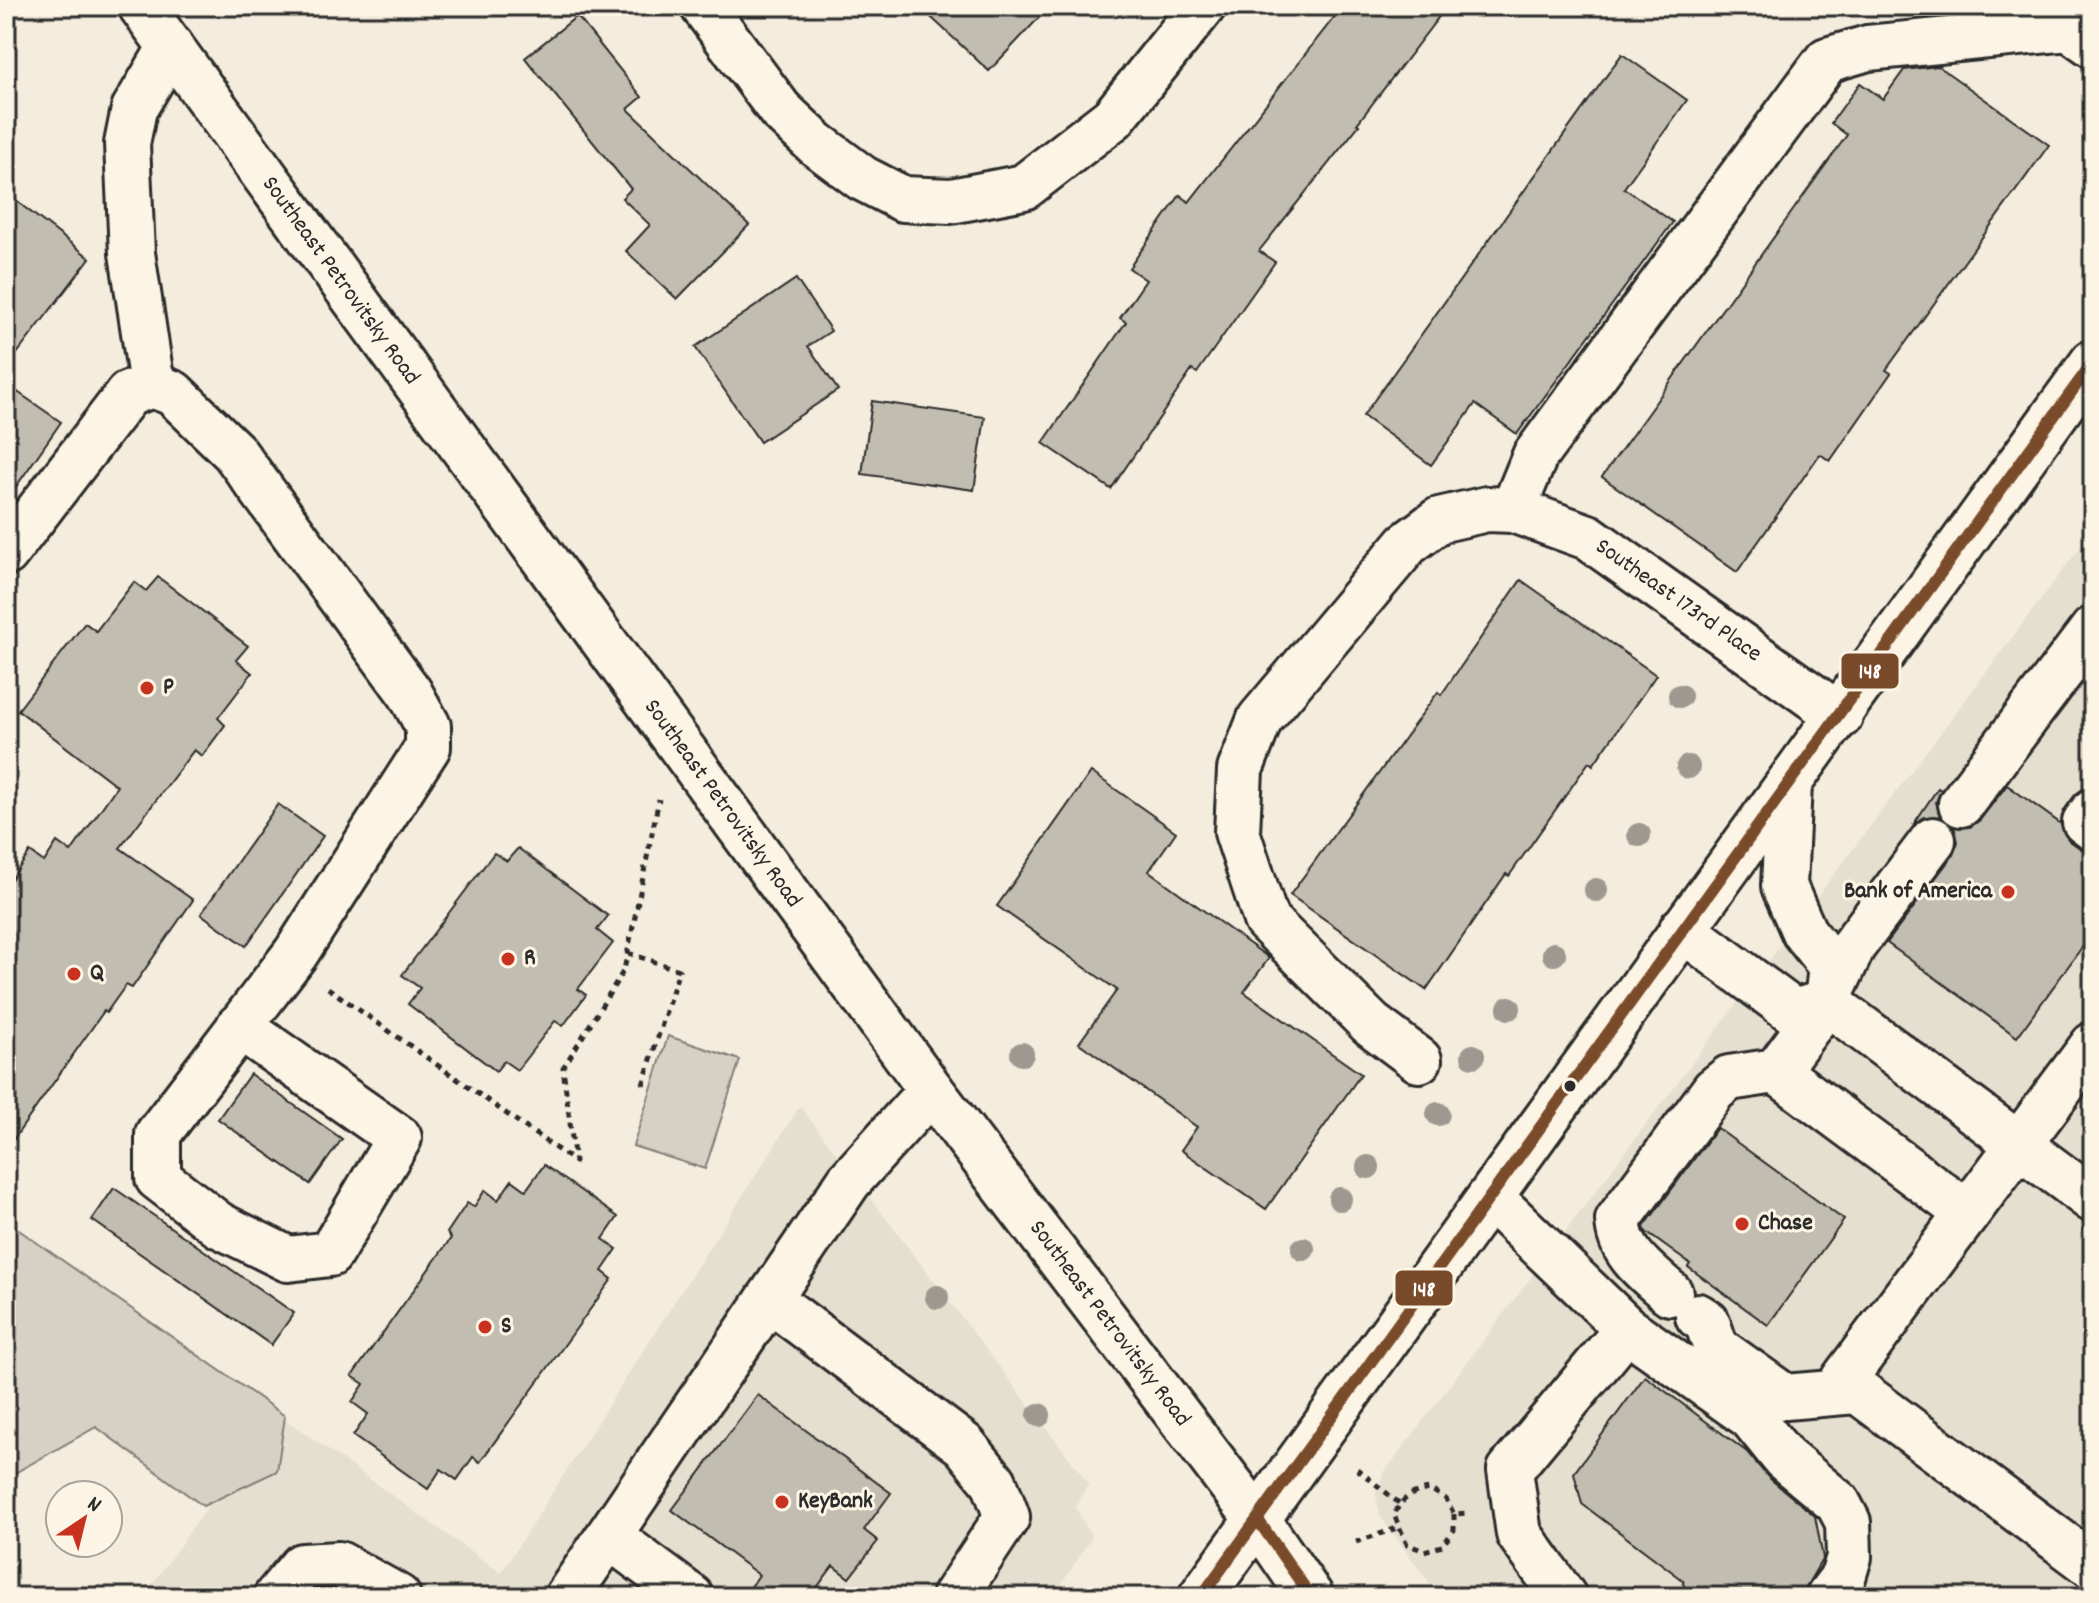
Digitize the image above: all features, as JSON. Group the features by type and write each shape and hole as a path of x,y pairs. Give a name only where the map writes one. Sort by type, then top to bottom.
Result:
{"main road":[{"name":"Southeast Petrovitsky Road","path":"141,6 931,1090 1258,1520 1311,1597"},
{"path":"703,6 780,110 815,143 862,178 903,199 951,201 1024,187 1113,118 1203,6"},
{"path":"1513,510 1535,456 1827,60 1868,48 2069,28 2093,45"},
{"path":"152,385 132,253 127,144 134,109 171,47"},
{"path":"1201,1597 2093,362"},
{"path":"6,553 128,394 152,385 173,393 234,452 410,693 428,726 428,747 290,961 239,1026 158,1134 158,1178 219,1225 288,1259 330,1254 399,1138 239,1026"},
{"name":"Southeast 173rd Place","path":"1419,1060 1371,1024 1266,920 1237,832 1240,770 1260,719 1407,544 1439,520 1487,509 1513,510 1588,537 1840,716"},
{"path":"1961,804 2093,629"},
{"path":"1789,784 1784,886 1804,932 1831,966 1827,1002"},
{"path":"2093,811 2085,822 2093,828"},
{"path":"1856,1391 1785,1397 1716,1348 1707,1322 1628,1254 1619,1237 1618,1220 1714,1090 1729,1078 1776,1071 1827,1002 1853,946 1933,840"},
{"path":"1682,929 1794,1012 1827,1002"},
{"path":"1827,1002 2093,1200"},
{"path":"2093,1045 1843,1380 2093,1566"},
{"path":"1776,1071 1967,1213"},
{"path":"567,1597 849,1181 931,1090"},
{"path":"1490,1197 1627,1329 1751,1417 1784,1458 1838,1503 1848,1522 1849,1557 1843,1577 1828,1597"},
{"path":"769,1299 964,1445 994,1482 1007,1517 954,1597"},
{"path":"1564,1597 1519,1534 1510,1470 1627,1329"},
{"path":"609,1536 691,1597"},
{"path":"276,1597 302,1566 339,1564 398,1597"},
{"path":"2081,1597 2093,1580"}],"path":[{"path":"290,961 575,1162 563,1068 624,970 671,735"},
{"path":"628,953 679,970 642,1088"},
{"path":"1357,1469 1399,1503"},
{"path":"1430,1489 1446,1499 1454,1514 1454,1530 1442,1546 1424,1551 1407,1544 1397,1528 1394,1515 1399,1503 1413,1492 1430,1489"},
{"path":"1454,1514 1472,1513"},
{"path":"1356,1542 1397,1528"}],"shaded area":[{"path":"2093,530 2093,1597 1440,1597 1380,1516 1376,1494 1383,1474"},
{"path":"668,1036 740,1060 705,1169 633,1146"},
{"path":"800,1106 1089,1484 1075,1507 1092,1537 1053,1597 143,1597 275,1412 501,1573"},
{"path":"6,1221 285,1416 277,1471 203,1506 96,1427 6,1478"}],"building":[{"path":"919,6 1050,6 989,71"},
{"path":"1343,6 1447,6 1359,125 1259,251 1275,262 1197,373 1192,370 1111,489 1043,443 1126,322 1120,318 1146,280 1129,268 1180,195 1189,202"},
{"path":"577,16 642,97 628,109 749,225 677,299 626,251 650,225 622,198 631,189 525,58"},
{"path":"1622,54 1687,100 1624,188 1673,222 1517,434 1475,404 1431,465 1363,416"},
{"path":"1938,66 2049,145 1886,370 1891,373 1830,461 1820,454 1737,572 1602,477 1847,135 1831,123 1860,83 1883,99 1904,70"},
{"path":"6,193 90,258 6,368"},
{"path":"796,279 831,331 808,346 838,390 760,442 695,347"},
{"path":"6,384 61,422 6,501"},
{"path":"872,401 985,417 974,490 862,474"},
{"path":"158,577 248,646 236,660 252,673 218,718 225,725 202,756 194,750 120,848 193,900 132,988 126,985 106,1013 104,1011 6,1150 6,887 30,852 44,862 57,842 71,852 117,786 18,710 85,623 96,631 134,582 146,591"},
{"path":"1521,580 1656,675 1593,765 1589,762 1509,876 1506,874 1426,990 1290,895 1438,692 1441,695"},
{"path":"1091,772 1176,832 1149,871 1269,958 1244,992 1361,1074 1266,1209 1181,1150 1197,1127 1079,1043 1117,990 997,906"},
{"name":"Bank of America","path":"2007,785 2061,824 2070,842 2093,852 2093,932 2017,1037 1887,943 1953,855 1958,842 1954,827 1970,827 1980,820"},
{"path":"1938,788 1941,790 1936,802 1940,817 1924,817 1913,825"},
{"path":"278,804 323,836 246,946 201,914"},
{"name":"R","path":"518,848 608,916 597,930 613,943 578,989 586,995 563,1026 555,1021 517,1070 504,1061 496,1071 408,1004 420,988 402,975 494,853 507,861"},
{"path":"250,1074 342,1139 310,1184 218,1119"},
{"name":"Chase","path":"1717,1128 1844,1220 1768,1325 1688,1267 1690,1264 1646,1232 1644,1227"},
{"name":"S","path":"544,1165 618,1217 603,1239 617,1249 602,1271 612,1279 480,1462 473,1457 457,1480 441,1469 428,1489 353,1436 368,1414 352,1402 364,1384 352,1376 451,1238 447,1233 467,1203 474,1207 485,1190 498,1200 512,1180 526,1190"},
{"path":"114,1188 294,1313 271,1345 92,1220"},
{"path":"1645,1376 1747,1452 1768,1477 1815,1516 1823,1558 1800,1597 1686,1597 1683,1580 1582,1504 1574,1473"},
{"name":"KeyBank","path":"758,1395 891,1493 864,1530 878,1541 849,1578 833,1566 810,1597 744,1597 759,1575 672,1510"}],"transit line":[{"name":"148","path":"1201,1597 2093,362"},
{"name":"148","path":"1258,1520 1311,1597"}],"place":[{"name":"P","path":"147,688"},
{"name":"Bank of America","path":"2008,892"},
{"name":"R","path":"508,959"},
{"name":"Q","path":"74,974"},
{"name":"Chase","path":"1742,1224"},
{"name":"S","path":"485,1327"},
{"name":"KeyBank","path":"782,1502"}]}
